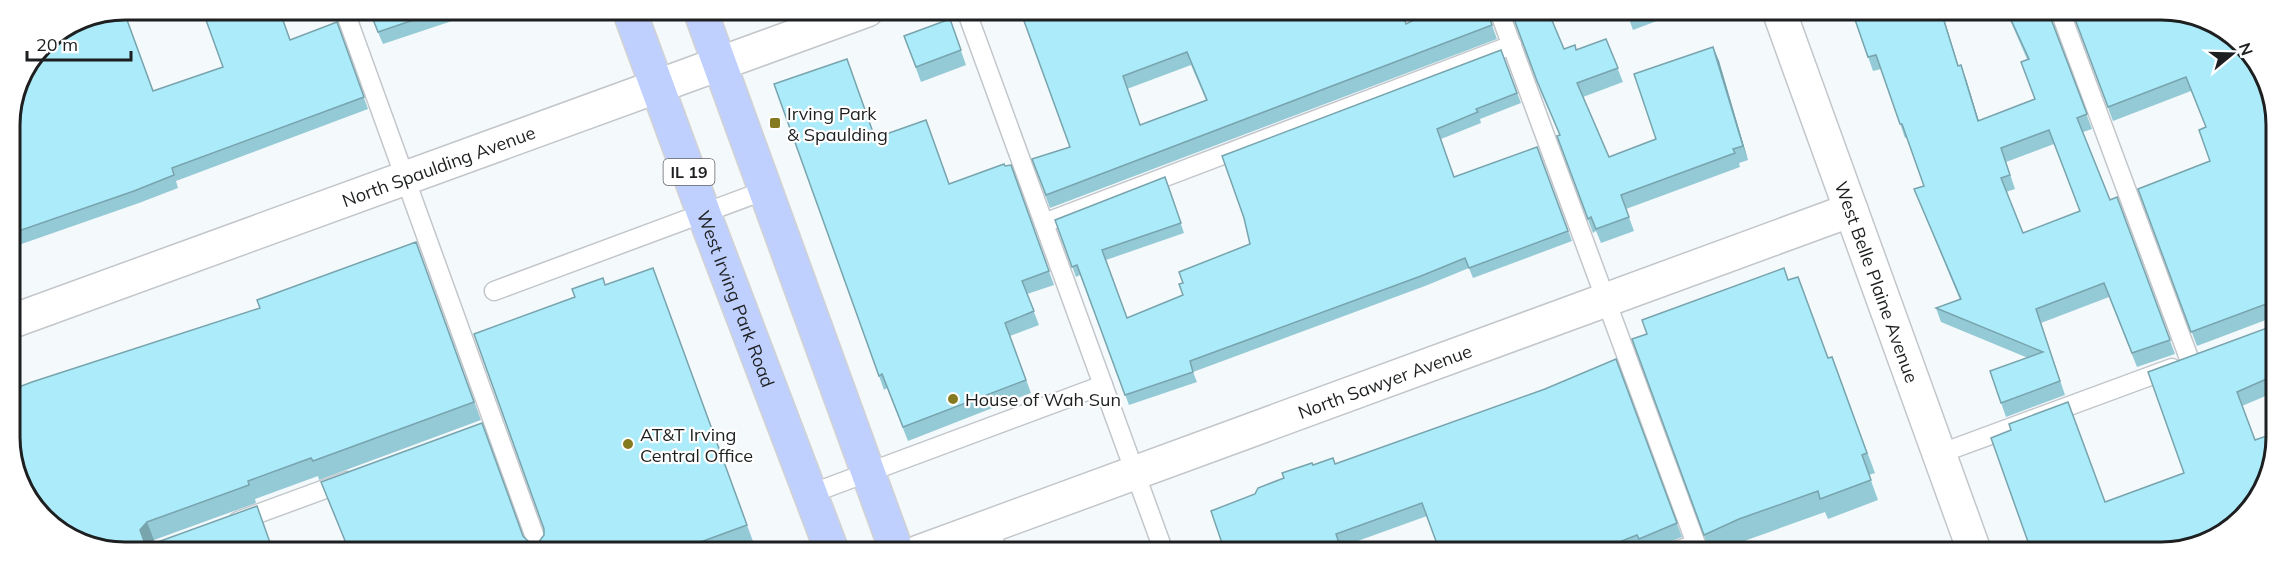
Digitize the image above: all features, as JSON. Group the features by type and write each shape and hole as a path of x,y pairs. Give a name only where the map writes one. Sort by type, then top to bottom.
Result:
{"main road":[{"name":"West Irving Park Road","path":"633,20 829,542"},
{"path":"704,20 893,542"}],"street":[{"name":"North Spaulding Avenue","path":"20,318 840,20"},
{"name":"West Belle Plaine Avenue","path":"1782,20 1971,542"},
{"name":"North Sawyer Avenue","path":"977,542 994,539 1135,472 1851,210"}],"lane":[{"path":"348,20 405,179 489,429 536,542"},
{"path":"970,20 1160,542"},
{"path":"1503,20 1696,542"},
{"path":"2063,20 2190,361"},
{"path":"1044,223 1512,45"},
{"path":"494,291 766,190"},
{"path":"1939,454 2211,353"},
{"path":"810,494 1103,385"},
{"path":"225,526 360,476"}],"building":[{"path":"127,20 153,91 223,67 206,20 283,20 290,40 337,22 364,97 172,168 174,175 20,231 20,117 23,97 30,78 50,50 66,37 84,27"},
{"path":"373,20 413,20 378,32"},
{"path":"950,20 961,50 916,67 904,36"},
{"path":"1024,20 1405,20 1406,24 1414,20 1490,20 1492,25 1046,195 1032,159 1070,147","holes":["1187,52 1207,100 1140,125 1123,76"]},
{"path":"1514,20 1552,20 1564,49 1575,45 1576,50 1606,39 1618,68 1577,83 1609,157 1656,139 1634,74 1713,47 1743,146 1733,149 1735,153 1621,195 1629,217 1596,229 1591,217 1588,219 1557,136 1560,135"},
{"path":"1855,20 1944,20 1958,66 1961,65 1978,121 2035,99 2021,62 2029,59 2011,20 2051,20 2087,114 2077,118 2110,200 2117,197 2170,340 2132,353 2104,283 2036,309 2060,381 2001,403 1990,371 2043,352 1936,308 1961,299 1914,189 1924,186 1876,55 1868,57","holes":["2049,130 2080,211 2023,233 2001,178 2010,175 2001,148"]},
{"path":"2075,20 2162,20 2196,25 2220,37 2236,50 2249,66 2261,90 2266,124 2266,304 2191,332 2138,189 2210,161 2199,130 2206,127 2186,77 2108,107"},
{"path":"1501,50 1517,93 1476,109 1478,112 1437,129 1454,177 1537,147 1568,231 1469,268 1465,258 1190,361 1193,372 1125,395 1077,265 1072,267 1055,220 1165,177 1181,223 1102,250 1127,318 1183,295 1179,284 1183,283 1179,272 1250,244 1244,218 1222,156"},
{"path":"847,59 875,138 926,120 949,184 1004,164 1005,166 1011,165 1049,271 1022,281 1034,311 1005,323 1026,380 903,427 882,374 879,376 774,84"},
{"path":"416,242 474,402 313,461 311,458 248,481 249,485 147,522 140,530 146,542 124,542 90,537 66,525 50,512 41,502 25,472 20,438 20,387 260,308 257,300"},
{"name":"AT&T Irving Central Office","path":"653,268 747,525 701,542 539,542 544,535 544,529 474,334 575,297 572,289 603,278 605,285"},
{"path":"1784,268 1788,280 1798,277 1828,358 1832,357 1867,453 1862,455 1871,480 1820,499 1818,491 1739,519 1704,535 1632,339 1647,334 1642,320"},
{"path":"2266,328 2266,379 2237,392 2255,440 2266,436 2259,478 2245,502 2220,525 2202,535 2182,540 2169,542 2028,542 1991,438 2011,430 2009,424 2068,402 2105,502 2184,473 2148,372"},
{"path":"1616,359 1677,523 1639,539 1637,535 1619,542 1436,542 1422,503 1336,534 1339,542 1222,542 1211,511 1255,494 1258,488 1284,478 1282,473 1333,458 1335,464 1545,389"},
{"name":"AT&T Irving Central Office","path":"482,423 523,536 529,542 346,542 321,482"},
{"path":"257,506 270,542 158,542"}],"place":[{"name":"Irving Park & Spaulding","path":"775,123"},
{"name":"House of Wah Sun","path":"953,399"},
{"name":"AT&T Irving Central Office","path":"628,444"}]}
